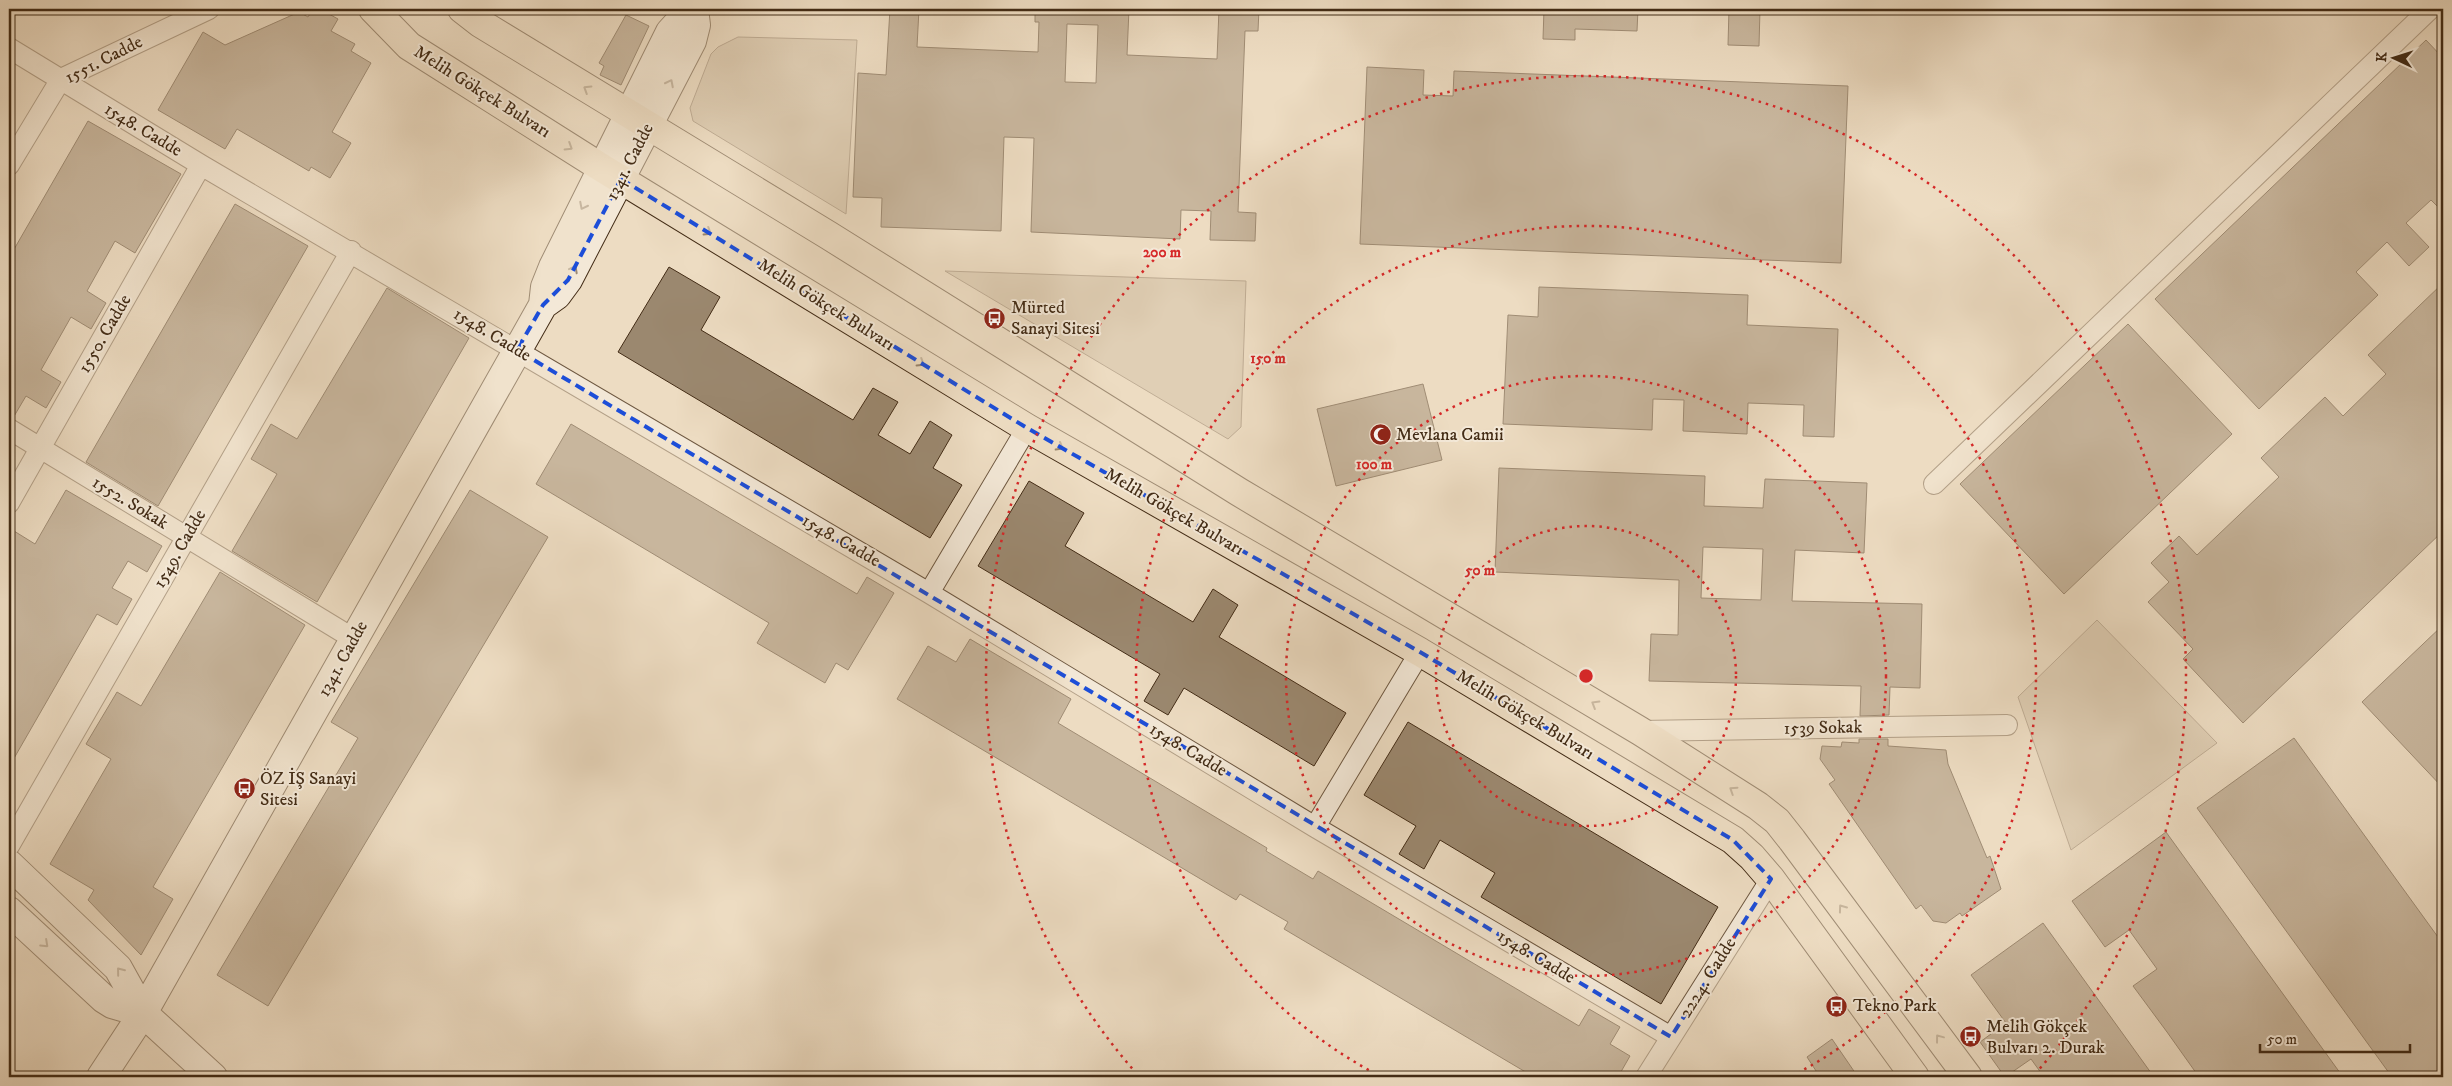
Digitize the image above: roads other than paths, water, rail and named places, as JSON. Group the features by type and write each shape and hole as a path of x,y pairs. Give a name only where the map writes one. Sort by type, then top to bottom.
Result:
{"main road":[{"name":"Melih Gökçek Bulvarı","path":"373,9 409,46 1027,428 1420,652 1733,840 1752,857 1770,879 1915,1077"},
{"path":"462,9 480,23 828,235 1239,492 1640,731 1777,821 1968,1077"}],"street":[{"name":"1551. Cadde","path":"9,165 61,79 209,9"},
{"name":"1341. Cadde","path":"101,1077 143,1013 543,305 545,287 553,267 612,173 638,121 670,32 693,9"},
{"path":"1934,484 2430,9"},
{"name":"1548. Cadde","path":"9,48 201,165 929,593 1315,827 1671,1037"},
{"name":"1550. Cadde","path":"9,503 201,165"},
{"name":"1549. Cadde","path":"9,846 351,252"},
{"path":"929,593 1027,428"},
{"name":"1552. Sokak","path":"9,429 354,639"},
{"path":"1315,827 1420,652"},
{"name":"1539 Sokak","path":"1640,731 2007,725"},
{"path":"9,864 118,968 143,1013 213,1077"},
{"name":"2224. Cadde","path":"1646,1077 1770,879"},
{"path":"9,911 104,999 112,1004 143,1013"}],"place":[{"name":"Mürted Sanayi Sitesi","path":"995,318"},
{"name":"Mevlana Camii","path":"1380,435"},
{"name":"ÖZ İŞ Sanayi Sitesi","path":"244,789"},
{"name":"Tekno Park","path":"1837,1006"},
{"name":"Melih Gökçek Bulvarı 2. Durak","path":"1970,1037"}]}
